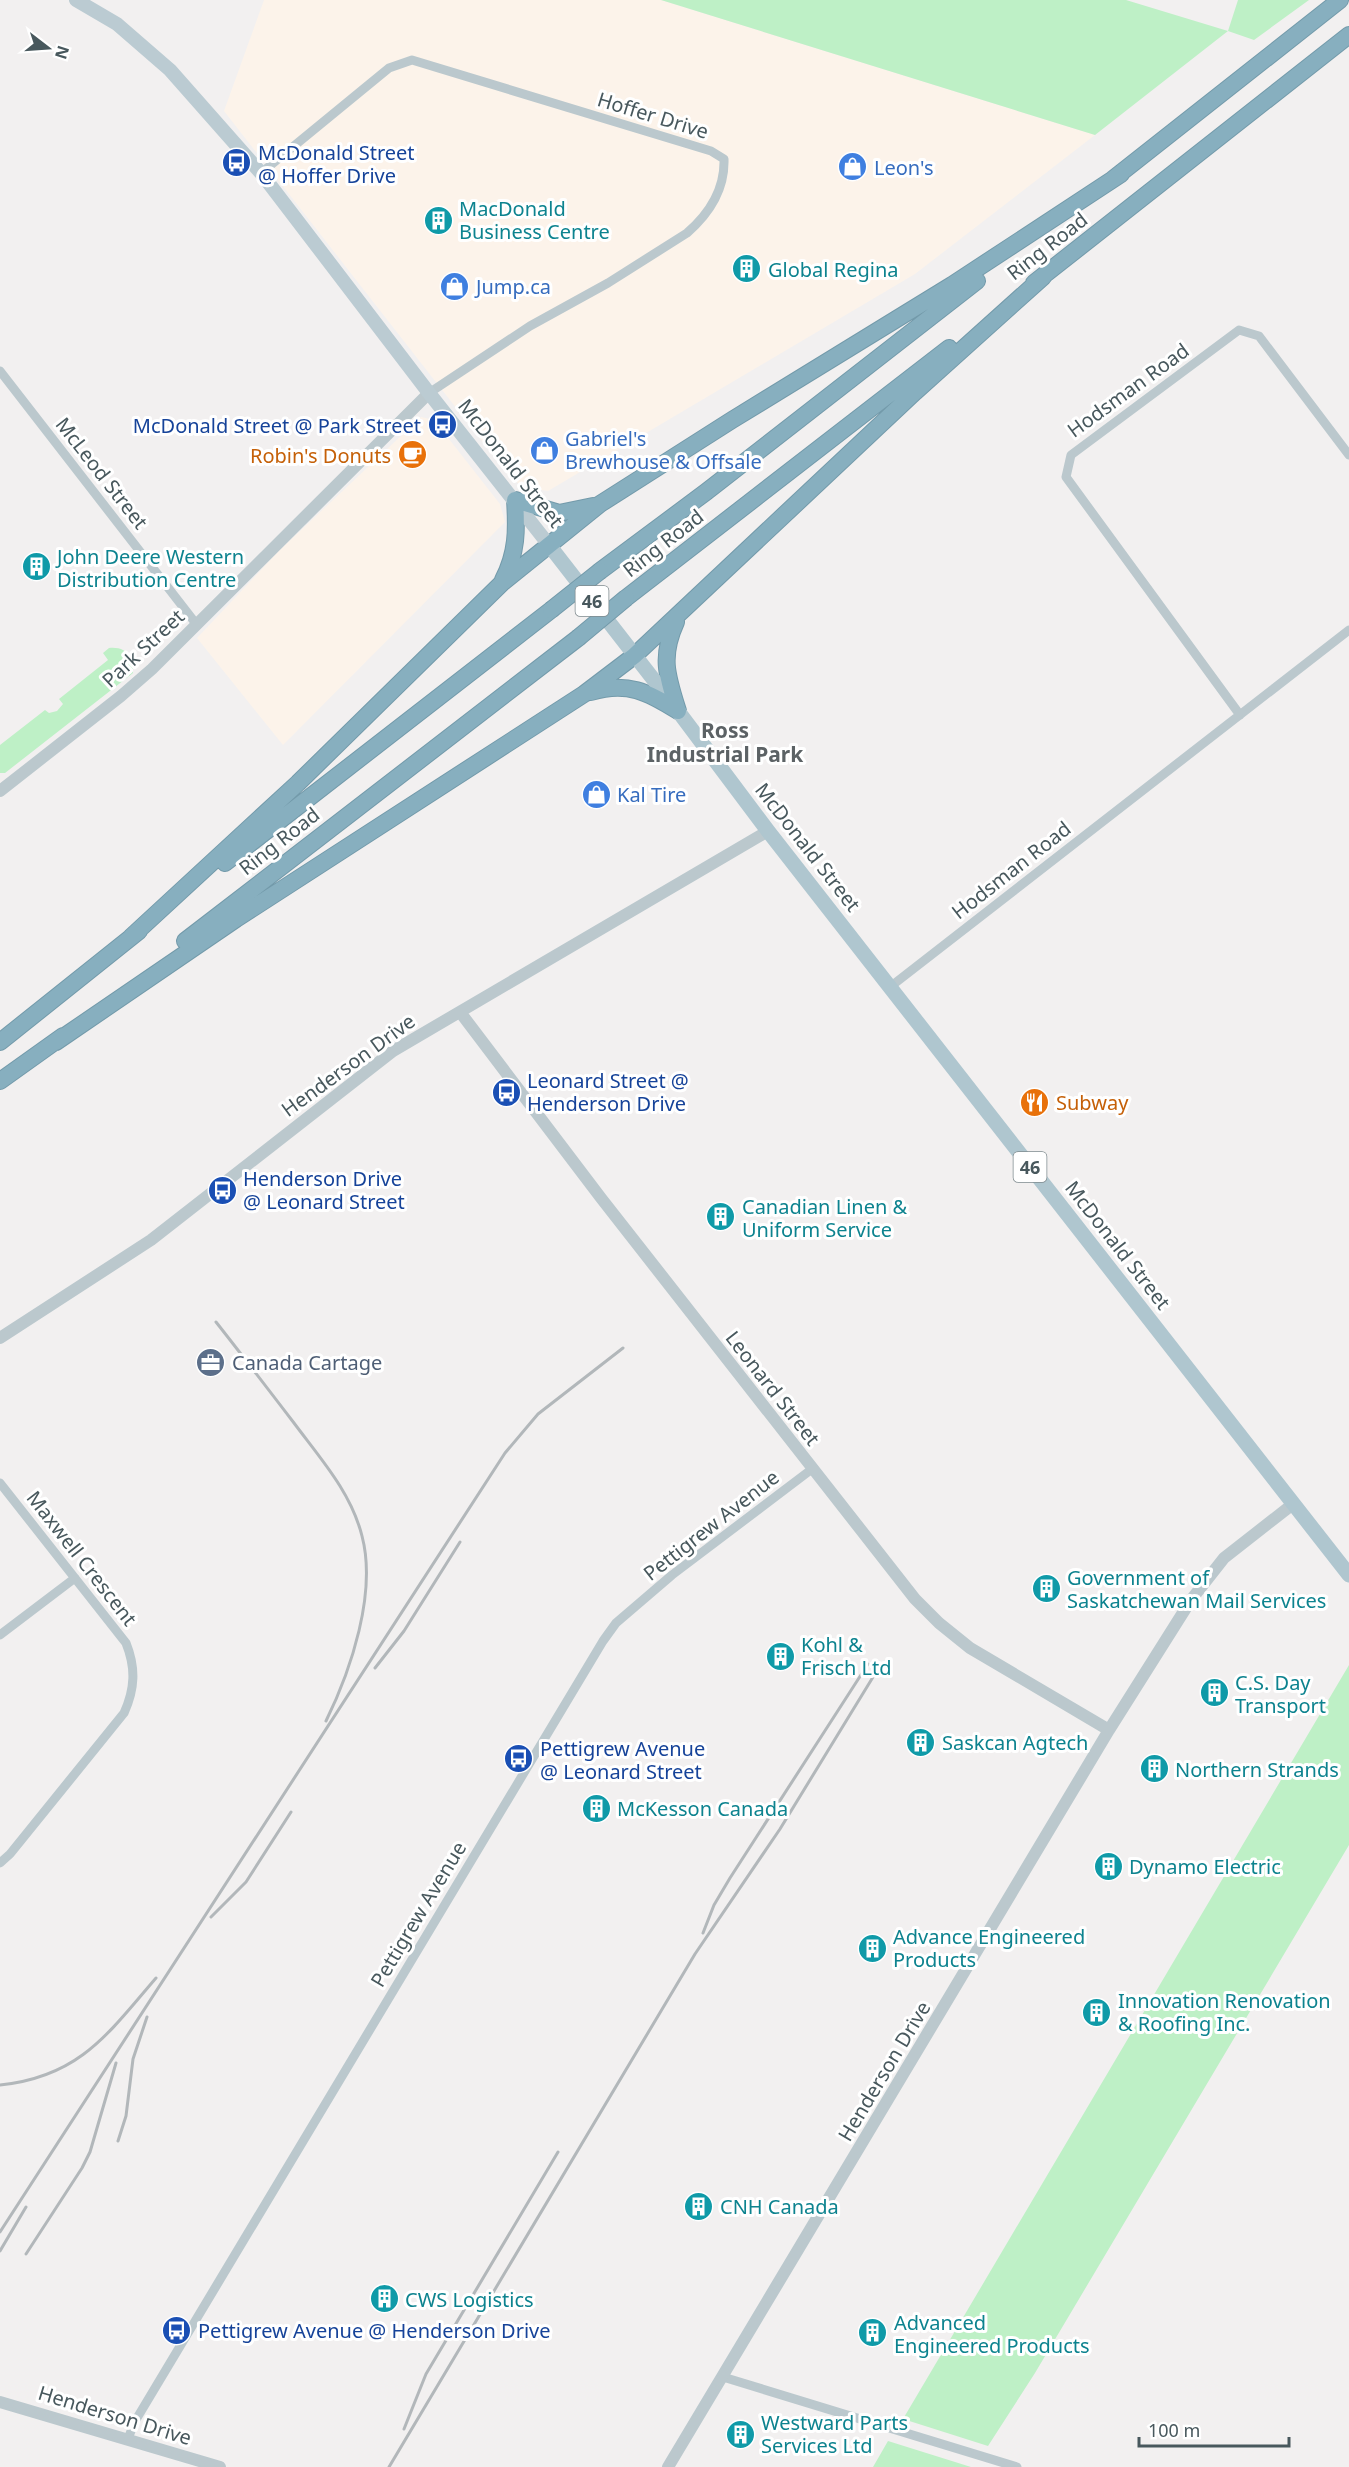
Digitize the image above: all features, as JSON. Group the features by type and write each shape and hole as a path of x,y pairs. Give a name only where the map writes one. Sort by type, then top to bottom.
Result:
{"highway":[{"name":"Ring Road","path":"0,1042 600,571 706,492 940,308 1120,174 1340,0"},
{"name":"Ring Road","path":"0,1081 56,1042 578,639 626,598 1043,277 1349,35"},
{"path":"131,937 298,783 502,583 600,504 952,285 1120,174"},
{"path":"56,1042 246,912 584,694 634,656 915,392 1043,277"},
{"path":"502,583 513,561 516,546 515,500 559,513 577,511 600,504"},
{"path":"678,711 667,676 666,658 668,641 679,616"},
{"path":"584,694 608,687 622,687 651,694 678,711"}],"main road":[{"name":"McDonald Street","path":"76,0 117,24 170,70 261,173 429,393 678,711 768,831 1349,1575"}],"street":[{"name":"Hoffer Drive","path":"261,173 389,68 412,60 711,151 724,159 724,176 718,192 698,223 687,233 608,283 530,326 429,393"},
{"name":"Hodsman Road","path":"1240,715 1066,477 1071,455 1239,330 1259,336 1349,455"},
{"name":"McLeod Street","path":"0,371 197,625"},
{"name":"Park Street","path":"0,791 121,696 197,625 429,393"},
{"name":"Hodsman Road","path":"890,987 1349,630"},
{"name":"Henderson Drive","path":"0,1338 151,1240 393,1051 768,831"},
{"name":"Leonard Street","path":"460,1012 601,1198 915,1599 939,1623 970,1648 1109,1730"},
{"name":"Pettigrew Avenue","path":"128,2439 140,2413 603,1641 616,1623 672,1575 812,1470"},
{"name":"Maxwell Crescent","path":"0,1483 126,1643 133,1664 132,1694 124,1713 10,1854 0,1863"},
{"name":"Henderson Drive","path":"668,2467 1109,1730 1191,1600 1224,1558 1293,1504"},
{"path":"0,1635 75,1578"},
{"path":"723,2377 1017,2467"},
{"name":"Henderson Drive","path":"0,2402 220,2467"}],"shaded area":[{"path":"264,0 661,0 1095,135 915,274 548,491 522,487 507,473 224,111"},
{"path":"421,417 434,420 500,504 505,522 283,745 197,638 279,551"}],"green space":[{"path":"661,0 1126,0 1228,31 1095,135"},
{"path":"1238,0 1309,0 1254,40 1228,31"},
{"path":"109,648 122,650 130,655 132,658 129,662 133,665 133,673 5,773 0,773 0,745 45,710 49,713 57,711 63,704 59,699 108,660 103,653"},
{"path":"1349,1665 1349,1845 1035,2373 988,2446 903,2419"},
{"path":"888,2441 971,2467 873,2467"}],"railway":[{"path":"216,1322 334,1476 343,1490 362,1536 366,1558 364,1606 352,1655 326,1721"},
{"path":"0,2232 505,1453 538,1414 623,1348"},
{"path":"375,1668 404,1631 460,1542"},
{"path":"703,1933 714,1905 730,1878 868,1664"},
{"path":"389,2467 695,1954 780,1829 881,1664"},
{"path":"211,1917 246,1882 291,1812"},
{"path":"0,2085 51,2073 90,2050 156,1978"},
{"path":"118,2141 126,2116 133,2059 147,2017"},
{"path":"26,2254 90,2152 116,2063"},
{"path":"404,2429 426,2374 558,2152"},
{"path":"0,2251 26,2207"}],"place":[{"name":"McDonald Street @ Hoffer Drive","path":"237,163"},
{"name":"Leon's","path":"853,167"},
{"name":"MacDonald Business Centre","path":"438,220"},
{"name":"Global Regina","path":"747,269"},
{"name":"Jump.ca","path":"455,286"},
{"name":"McDonald Street @ Park Street","path":"442,425"},
{"name":"Gabriel's Brewhouse & Offsale","path":"544,450"},
{"name":"Robin's Donuts","path":"412,455"},
{"name":"John Deere Western Distribution Centre","path":"36,567"},
{"name":"Kal Tire","path":"596,794"},
{"name":"Leonard Street @ Henderson Drive","path":"506,1092"},
{"name":"Subway","path":"1035,1102"},
{"name":"Henderson Drive @ Leonard Street","path":"222,1190"},
{"name":"Canadian Linen & Uniform Service","path":"721,1217"},
{"name":"Canada Cartage","path":"211,1362"},
{"name":"Government of Saskatchewan Mail Services","path":"1046,1589"},
{"name":"Kohl & Frisch Ltd","path":"780,1656"},
{"name":"C.S. Day Transport","path":"1214,1693"},
{"name":"Saskcan Agtech","path":"921,1742"},
{"name":"Pettigrew Avenue @ Leonard Street","path":"519,1759"},
{"name":"Northern Strands","path":"1154,1769"},
{"name":"McKesson Canada","path":"596,1808"},
{"name":"Dynamo Electric","path":"1108,1866"},
{"name":"Advance Engineered Products","path":"872,1948"},
{"name":"Innovation Renovation & Roofing Inc.","path":"1097,2012"},
{"name":"CNH Canada","path":"699,2206"},
{"name":"CWS Logistics","path":"384,2299"},
{"name":"Pettigrew Avenue @ Henderson Drive","path":"177,2330"},
{"name":"Advanced Engineered Products","path":"873,2333"},
{"name":"Westward Parts Services Ltd","path":"740,2434"}],"district":[{"name":"Ross Industrial Park","path":"725,742"}]}
